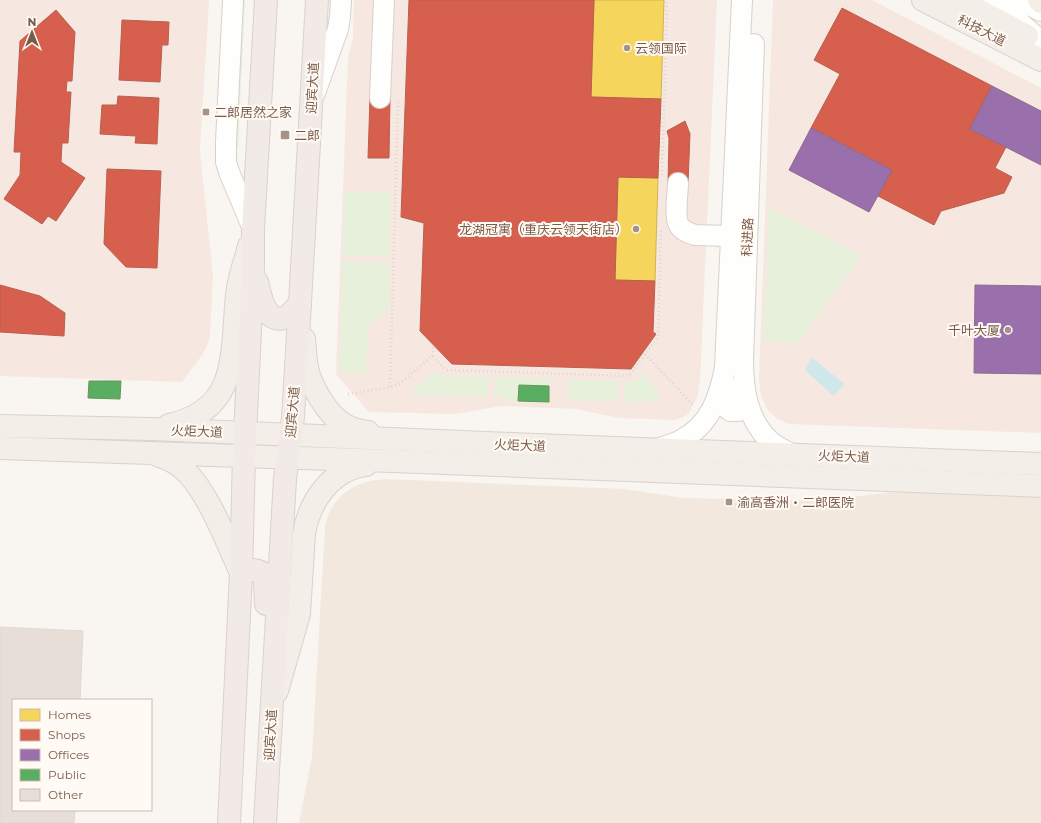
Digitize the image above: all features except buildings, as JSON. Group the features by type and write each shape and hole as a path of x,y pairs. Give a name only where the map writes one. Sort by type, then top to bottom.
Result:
{"highway":[{"path":"229,823 241,573 244,456 254,229 266,0"},
{"name":"迎宾大道","path":"265,823 285,487 293,417 316,0"},
{"path":"253,267 263,303 267,311 272,316 284,318 300,303"},
{"path":"241,573 256,569 263,573 266,579 266,634 272,707"}],"main road":[{"name":"科技大道","path":"923,0 1041,60"},
{"path":"959,0 1041,42"},
{"path":"151,429 184,421 196,416 213,402 226,381 233,353 237,294 254,229"},
{"path":"300,303 307,368 314,388 325,406 344,424 359,430 405,440"},
{"name":"火炬大道","path":"0,426 151,429 1041,464"},
{"name":"火炬大道","path":"0,448 148,452 1041,486"},
{"path":"148,452 174,462 186,471 196,484 206,498 241,573"},
{"path":"272,707 298,614 304,534 306,521 310,510 324,488 342,473 361,465 392,461"}],"street":[{"path":"233,0 226,134 226,162 254,229"},
{"path":"311,104 338,29 341,0"},
{"path":"384,0 389,96"},
{"path":"742,0 725,368 724,399 728,410 735,412 741,408 744,384"},
{"name":"科进路","path":"755,0 743,352 744,384 748,405 752,416 763,434 773,443 792,454"},
{"path":"992,0 1008,12 1041,42"},
{"path":"1019,0 1041,11"},
{"path":"670,182 677,220 680,228 695,235 731,236"},
{"path":"655,450 680,441 701,426 710,415 716,403 725,368"}],"path":[{"path":"667,0 670,182"},
{"path":"389,96 390,387"},
{"path":"432,356 446,370 629,376 658,337 661,227"},
{"path":"348,394 390,387 398,384 432,356 434,346"},
{"path":"645,354 698,410"}],"shaded area":[{"path":"0,0 209,0 200,151 213,276 210,337 202,355 182,382 0,376"},
{"path":"354,0 717,0 700,381 698,395 689,413 684,417 674,420 619,418 576,409 501,406 455,414 369,412 336,374 348,57 353,37"},
{"path":"773,0 872,0 1041,88 1041,433 789,424 777,419 767,409 761,396 759,379"},
{"path":"385,479 624,489 683,498 818,501 895,492 1041,498 1041,823 299,823 312,757 325,527 328,515 334,504 343,494 355,486 369,481"}],"green space":[{"path":"240,0 245,0 238,149 232,149"},
{"path":"345,192 391,193 389,256 343,255"},
{"path":"769,207 861,255 799,343 764,341"},
{"path":"343,261 390,263 388,309 368,327 366,373 339,372"},
{"path":"436,370 442,376 488,377 488,397 414,395 412,392"},
{"path":"641,373 661,395 653,402 624,402 625,382 632,382"},
{"path":"495,377 549,379 549,386 519,385 518,401 506,401 506,397 494,396"},
{"path":"568,380 618,381 617,401 568,400"}],"water":[{"path":"812,358 845,384 833,396 805,370"}],"place":[{"name":"云领国际","path":"627,48"},
{"name":"二郎居然之家","path":"206,112"},
{"name":"二郎","path":"285,135"},
{"name":"龙湖冠寓（重庆云领天街店）","path":"636,229"},
{"name":"千叶大厦","path":"1008,330"},
{"name":"渝高香洲‧二郎医院","path":"729,502"}]}
